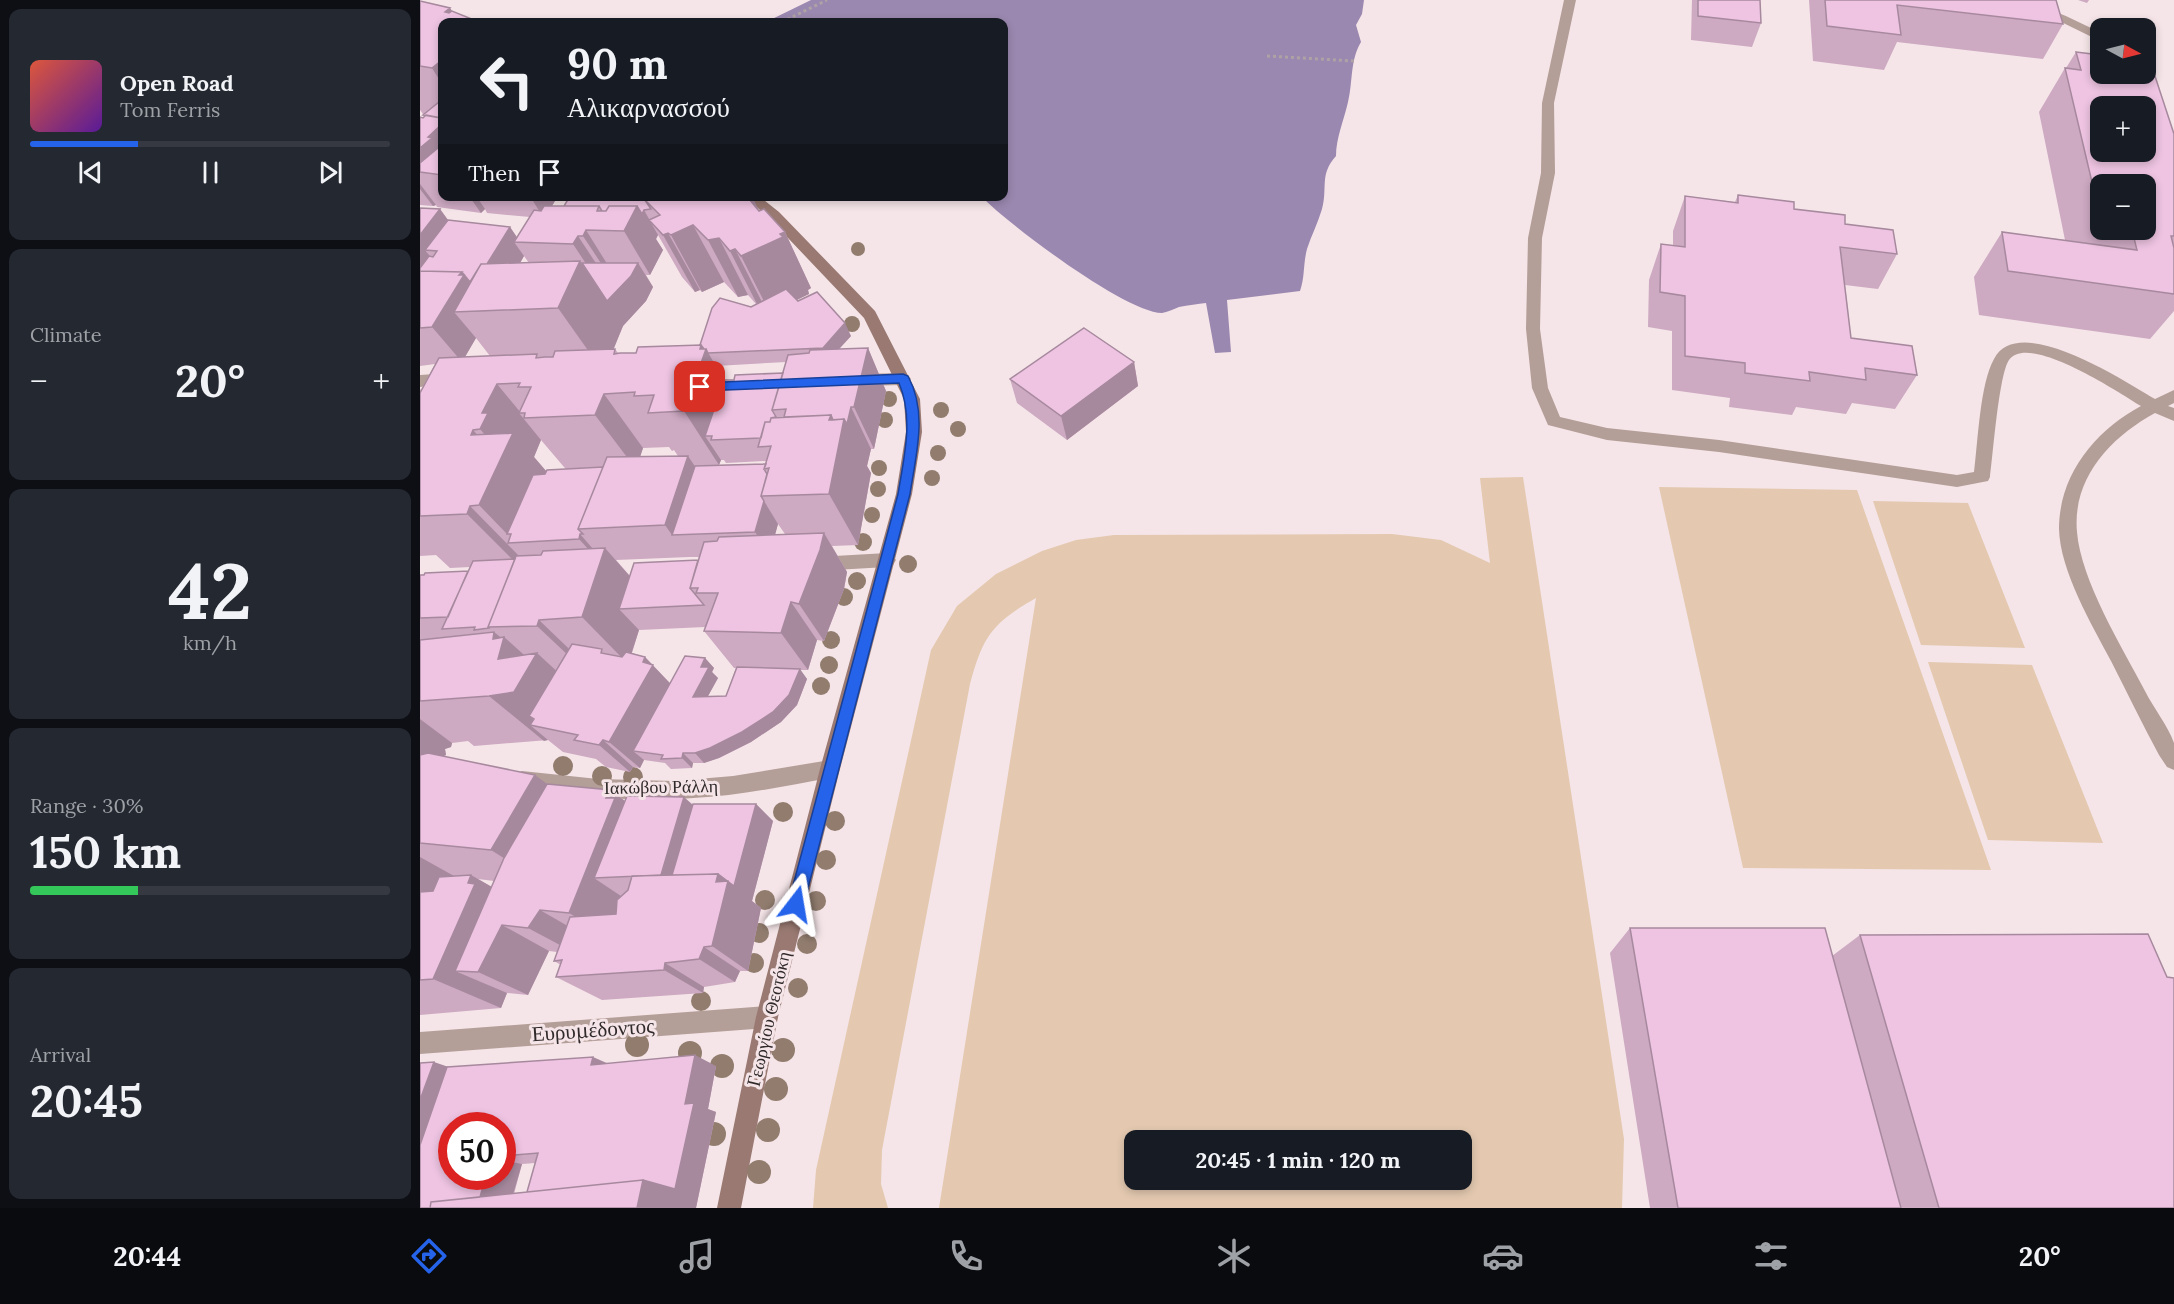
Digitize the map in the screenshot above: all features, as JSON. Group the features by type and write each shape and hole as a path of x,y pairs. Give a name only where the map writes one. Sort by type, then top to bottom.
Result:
{"main road":[{"name":"Γεωργίου Θεοτόκη","path":"729,1208 767,1017 830,769 904,494 914,432 912,399 870,315 774,215 756,201"}],"street":[{"path":"1569,0 1548,103 1548,173 1535,238 1533,329 1540,388 1554,421 1607,434 1719,446 1957,481 1982,477 1995,375 2000,360 2007,352 2024,349 2068,356 2112,378 2153,406 2174,415"},
{"path":"2010,0 2051,13 2090,32"},
{"path":"420,381 467,378"},
{"path":"841,381 903,379"},
{"path":"2174,396 2153,406 2119,428 2098,447 2073,498 2068,532 2078,568 2102,627 2174,761"},
{"path":"794,565 887,560"},
{"name":"Ιακώβου Ράλλη","path":"502,777 608,790 676,790 729,786 830,769"},
{"name":"Ευρυμέδοντος","path":"420,1043 767,1017"}],"path":[{"path":"790,18 827,0"},
{"path":"1267,56 1354,61"}],"shaded area":[{"path":"811,0 1364,0 1362,14 1356,25 1361,42 1353,64 1350,94 1336,156 1327,169 1324,201 1307,249 1300,291 1227,300 1231,352 1215,353 1206,303 1179,307 1162,313 1145,309 1122,299 1041,246 986,201 1008,201 1008,18 774,18"},
{"path":"1523,477 1624,1139 1622,1208 939,1208 1036,598 1009,615 991,632 980,654 970,684 882,1150 881,1184 888,1208 813,1208 816,1170 931,650 957,606 996,574 1042,551 1076,540 1114,535 1392,534 1441,540 1490,563 1480,478"},
{"path":"1659,487 1857,490 1991,870 1743,868"},
{"path":"1873,501 1968,503 2025,648 1921,645"},
{"path":"1928,662 2032,665 2103,843 1988,840"}],"building":[{"path":"1698,0 1760,0 1761,23 1698,16"},
{"path":"1825,0 2056,0 2063,24 1897,5 1901,35 1827,26"},
{"path":"420,1 450,8 445,12 452,11 469,18 438,18 438,63 432,68 420,66"},
{"path":"2076,52 2090,54 2090,84 2156,84 2156,79 2174,134 2174,236 2171,236 2174,248 2174,294 2008,271 2002,232 2137,250 2134,240 2156,240 2156,174 2090,174 2065,68 2081,70"},
{"path":"438,103 438,117 423,115"},
{"path":"426,115 438,117 438,128 428,137 432,138 420,148 420,117 423,118"},
{"path":"438,148 438,174 420,172 420,163"},
{"path":"1738,195 1794,202 1794,209 1845,215 1845,224 1893,230 1897,254 1840,247 1851,338 1912,346 1917,375 1865,368 1866,380 1809,372 1810,381 1745,373 1745,363 1685,356 1685,296 1660,292 1661,244 1685,247 1685,196 1738,203"},
{"path":"567,201 645,201 651,209 644,210 642,214 637,206 609,206 606,211 602,211 599,206 564,206"},
{"path":"646,201 751,201 759,211 764,209 785,232 780,234 783,237 741,256 735,249 730,251 719,238 708,240 693,225 671,235 668,233 663,235 649,220 660,215"},
{"path":"544,206 599,206 597,211 606,211 609,206 637,206 624,231 586,230 583,236 578,236 573,244 514,242 534,210 541,211"},
{"path":"420,208 440,209 420,235"},
{"path":"448,220 510,227 487,264 481,264 470,282 462,272 420,271 429,256 433,257 437,251 425,250"},
{"path":"580,261 558,308 454,312 481,264"},
{"path":"582,263 638,263 631,276 607,301"},
{"path":"420,271 462,272 459,275 464,275 432,327 420,328"},
{"path":"786,289 798,301 817,292 845,323 823,348 708,353 700,345 712,308 720,298 751,307"},
{"path":"1084,328 1134,362 1061,416 1010,379"},
{"path":"701,345 700,349 706,349 684,411 648,413 654,395 634,396 635,392 604,394 595,415 524,418 525,413 519,413 531,387 518,387 520,383 497,384 482,413 488,413 480,429 473,430 471,435 513,433 479,505 470,506 467,514 420,516 420,393 439,358 537,354 536,358 553,357 555,351 615,349 614,354 636,353 638,347"},
{"path":"868,348 854,407 851,407 847,424 844,419 833,420 831,415 784,417 786,409 772,410 788,355 809,353 810,350"},
{"path":"783,373 772,410 776,417 771,418 770,422 765,422 761,438 711,440 712,436 705,436 724,380 734,380 735,375"},
{"path":"831,415 829,420 844,419 829,494 761,496 769,468 764,469 771,446 758,447 765,422 770,422 771,418"},
{"path":"688,456 665,525 578,529 607,457"},
{"path":"766,464 764,469 767,474 761,496 764,501 755,532 672,535 695,466"},
{"path":"603,467 578,529 583,534 580,534 579,539 508,543 511,534 507,534 533,475 545,474 547,470"},
{"path":"824,533 820,550 799,604 791,602 781,633 704,631 718,593 696,593 698,588 690,588 704,542 717,541 719,537"},
{"path":"605,548 582,617 539,620 537,626 488,627 516,556 541,555 543,551"},
{"path":"515,559 489,628 442,629 473,561"},
{"path":"698,560 690,588 704,605 619,609 634,563"},
{"path":"468,571 448,617 420,618 420,575"},
{"path":"494,632 493,639 504,637 498,659 537,653 514,692 420,701 420,640"},
{"path":"572,644 602,649 601,653 622,657 626,652 645,657 643,662 653,665 609,742 603,740 599,745 574,740 578,735 530,725 534,719 529,716"},
{"path":"685,656 705,658 701,667 709,667 693,697 726,696 737,667 800,669 789,695 773,712 742,732 710,748 695,753 683,753 682,758 661,759 663,755 633,751"},
{"path":"428,753 535,775 491,850 420,843 420,755"},
{"path":"547,784 611,790 606,798 615,798 569,913 540,910 528,928 502,925 478,972 455,971 504,858"},
{"path":"627,796 684,797 661,875 594,878"},
{"path":"693,804 756,804 734,886 718,874 672,875"},
{"path":"718,874 716,882 728,881 712,946 704,947 699,959 665,963 664,970 556,977 562,960 554,961 570,917 616,914 617,900 628,890 632,876"},
{"path":"471,875 468,883 475,884 433,979 420,980 420,892 433,891 439,877"},
{"path":"1630,928 1825,928 1901,1208 1678,1208"},
{"path":"2148,934 2167,977 2174,978 2174,1208 1939,1208 1860,935"},
{"path":"695,1055 685,1104 694,1103 675,1189 643,1180 527,1192 538,1153 516,1155 516,1112 438,1112 438,1190 482,1190 480,1197 431,1202 430,1208 420,1208 420,1145 447,1067 593,1057 591,1065"},
{"path":"434,1062 420,1100 420,1063"},
{"path":"643,1180 637,1208 430,1208 431,1202"}],"route":[{"path":"700,387 903,379 912,399 914,432 904,494 796,904"}]}
